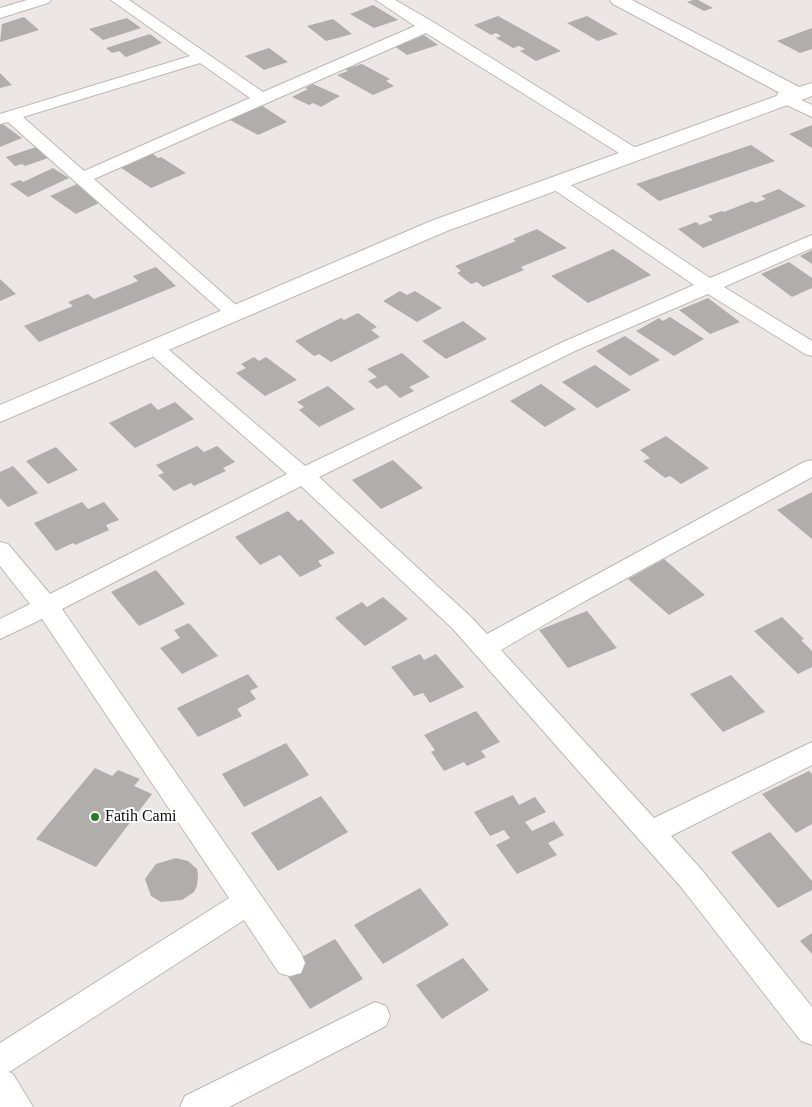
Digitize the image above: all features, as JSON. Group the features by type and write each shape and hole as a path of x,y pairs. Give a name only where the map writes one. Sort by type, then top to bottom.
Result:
{"street":[{"path":"0,13 43,0"},
{"path":"119,0 262,98"},
{"path":"384,0 429,26 633,154"},
{"path":"619,0 798,93 812,112"},
{"path":"82,178 429,26"},
{"path":"6,118 201,58"},
{"path":"2,410 154,348 439,226 798,93"},
{"path":"6,118 82,178 235,313"},
{"path":"556,183 709,286 812,350"},
{"path":"0,630 303,476 570,346 812,241"},
{"path":"154,348 303,476 462,623 691,878 812,1031"},
{"path":"484,648 576,595 812,467"},
{"path":"0,550 47,606 290,963"},
{"path":"650,833 812,752"},
{"path":"0,1061 249,901"},
{"path":"196,1107 375,1016"},
{"path":"0,1086 14,1107"}],"building":[{"path":"698,0 713,8 704,11 687,2"},
{"path":"373,5 398,20 374,28 350,14"},
{"path":"498,16 561,51 536,61 520,51 525,49 519,46 513,48 496,38 501,36 496,33 491,35 474,25"},
{"path":"587,16 618,34 598,41 567,23"},
{"path":"24,17 39,30 0,42 2,24"},
{"path":"127,18 141,28 103,40 89,29"},
{"path":"333,19 352,34 326,41 307,26"},
{"path":"812,28 812,49 800,53 777,41"},
{"path":"150,34 162,43 126,57 119,51 112,53 106,48"},
{"path":"424,35 438,45 407,55 393,45"},
{"path":"269,48 288,62 264,70 245,56"},
{"path":"362,64 390,79 386,81 394,86 373,95 337,75 348,71 345,69"},
{"path":"0,73 12,85 0,88"},
{"path":"313,84 340,96 321,107 313,103 309,105 292,97 308,89 305,88"},
{"path":"261,105 287,122 258,135 228,119"},
{"path":"0,122 22,138 0,147"},
{"path":"812,125 812,148 789,134"},
{"path":"751,145 775,161 659,201 636,184"},
{"path":"36,147 48,158 25,166 22,164 15,166 6,157"},
{"path":"152,153 186,173 151,188 120,167"},
{"path":"53,168 69,178 28,197 10,184 20,180 23,182"},
{"path":"77,184 103,201 76,214 50,196"},
{"path":"779,189 806,206 703,248 678,229 696,222 700,225 713,220 708,216 752,201 755,203 766,199 761,196"},
{"path":"537,229 567,248 521,267 524,270 483,287 477,282 471,284 457,273 461,271 455,266 516,241 513,239"},
{"path":"613,249 651,275 588,303 551,276"},
{"path":"812,250 812,264 800,256"},
{"path":"789,262 812,278 812,288 792,297 761,274"},
{"path":"156,267 176,286 39,342 24,326 73,306 68,302 88,294 94,299 138,281 133,276"},
{"path":"0,279 16,294 0,301"},
{"path":"400,291 407,295 415,291 442,308 417,322 383,301"},
{"path":"708,298 740,322 710,334 679,310"},
{"path":"358,313 377,327 371,330 380,337 331,362 319,354 314,356 295,341 341,318 344,320"},
{"path":"670,317 704,339 674,356 636,331 659,318 663,321"},
{"path":"463,321 487,339 446,359 422,341"},
{"path":"625,336 660,360 630,376 596,351"},
{"path":"402,353 430,377 409,387 414,391 400,398 386,385 377,389 368,381 377,377 367,369"},
{"path":"254,357 259,361 266,357 297,380 265,396 236,373 246,368 241,364"},
{"path":"595,365 631,390 597,408 562,382"},
{"path":"541,384 576,409 545,427 510,401"},
{"path":"328,386 355,409 319,427 299,410 304,407 297,402"},
{"path":"175,402 194,419 135,448 109,423 151,403 158,410"},
{"path":"666,436 709,468 681,484 670,476 665,478 643,461 650,458 640,450"},
{"path":"197,446 204,452 217,446 235,462 223,468 226,471 194,486 191,483 174,491 158,475 164,473 156,465"},
{"path":"56,447 78,470 48,484 26,461"},
{"path":"393,460 423,488 381,509 352,480"},
{"path":"13,466 38,493 8,507 0,498 0,472"},
{"path":"812,492 812,539 777,510"},
{"path":"82,502 88,509 104,502 119,520 106,525 109,530 56,551 34,523"},
{"path":"288,511 298,521 301,519 335,553 318,561 322,566 300,577 280,555 260,565 235,537"},
{"path":"664,559 705,595 669,615 628,579"},
{"path":"156,570 185,604 139,626 111,592"},
{"path":"383,597 408,619 365,646 335,618 362,602 367,607"},
{"path":"587,611 617,648 568,668 539,630"},
{"path":"782,617 804,639 801,640 812,651 812,667 798,674 754,631"},
{"path":"189,623 218,656 182,674 160,648 180,638 174,630"},
{"path":"420,654 424,660 436,654 464,687 430,703 423,693 414,696 391,667"},
{"path":"248,674 258,687 250,691 256,699 237,709 242,716 198,737 177,708"},
{"path":"731,675 765,712 723,732 690,694"},
{"path":"476,711 500,742 481,751 486,757 467,766 464,762 444,771 431,752 435,750 424,735"},
{"path":"286,743 309,775 244,807 222,774"},
{"name":"Fatih Cami","path":"95,768 112,776 118,770 140,779 134,786 152,794 96,867 36,839"},
{"path":"809,771 812,774 812,824 796,833 762,794"},
{"path":"513,795 519,805 535,797 546,812 525,822 532,831 554,821 564,835 548,843 557,855 517,874 496,845 510,838 504,830 490,836 474,812"},
{"path":"321,796 348,832 278,871 251,833"},
{"path":"770,832 812,881 812,890 778,908 731,852"},
{"path":"176,858 188,861 197,869 197,886 194,892 182,900 161,902 151,896 145,879 156,864"},
{"path":"420,888 449,925 383,964 354,925"},
{"path":"812,933 812,954 800,941"},
{"path":"335,939 363,979 310,1009 282,968"},
{"path":"463,958 489,990 442,1019 416,985"}],"place":[{"name":"Fatih Cami","path":"95,817"}]}
